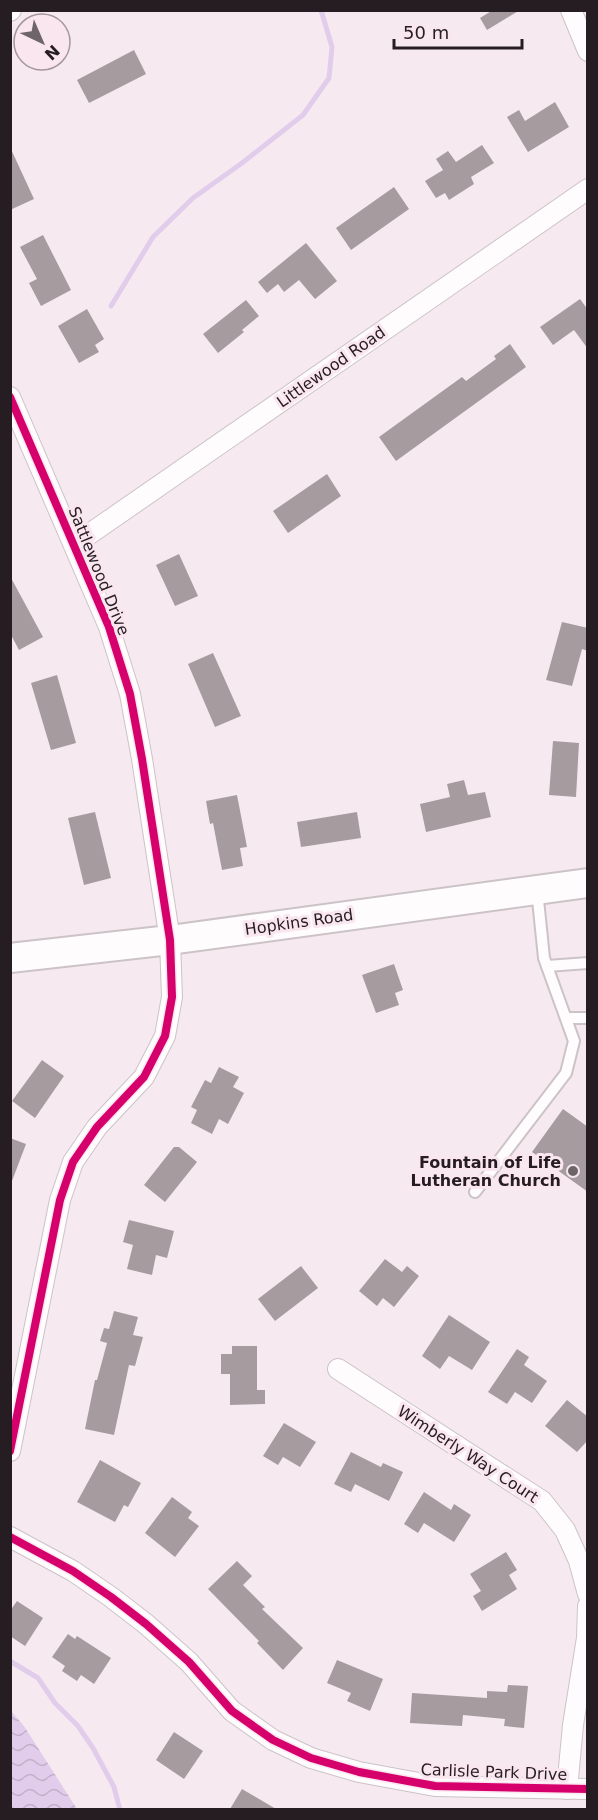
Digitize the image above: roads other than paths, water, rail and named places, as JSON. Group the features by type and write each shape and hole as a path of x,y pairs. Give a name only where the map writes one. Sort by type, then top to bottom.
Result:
{"main road":[{"name":"Hopkins Road","path":"10,958 170,940 588,883"}],"street":[{"path":"571,10 588,51"},
{"name":"Littlewood Road","path":"75,544 588,189"},
{"name":"Sattlewood Drive","path":"10,397 109,627 130,694 170,940 172,997 165,1036 144,1077 97,1127 73,1162 60,1200 10,1451"},
{"name":"Wimberly Way Court","path":"338,1369 542,1501 565,1530 579,1561 588,1593"},
{"name":"Carlisle Park Drive","path":"10,1537 74,1571 111,1597 189,1662 232,1711 273,1740 310,1758 358,1772 435,1786 588,1789"},
{"path":"567,1789 573,1725 587,1638 588,1606"}],"lane":[{"path":"475,1192 566,1073 574,1041 547,966 537,890"},
{"path":"547,966 588,963"},
{"path":"566,1018 588,1017"}],"water":[{"path":"11,1711 24,1726 77,1809 11,1809"}],"waterway":[{"path":"111,306 153,237 193,198 303,115 329,78 332,47 321,10"},
{"path":"10,1661 38,1678 55,1703 78,1726 114,1787 120,1810"}],"place":[{"name":"Fountain of Life Lutheran Church","path":"573,1171"}]}
